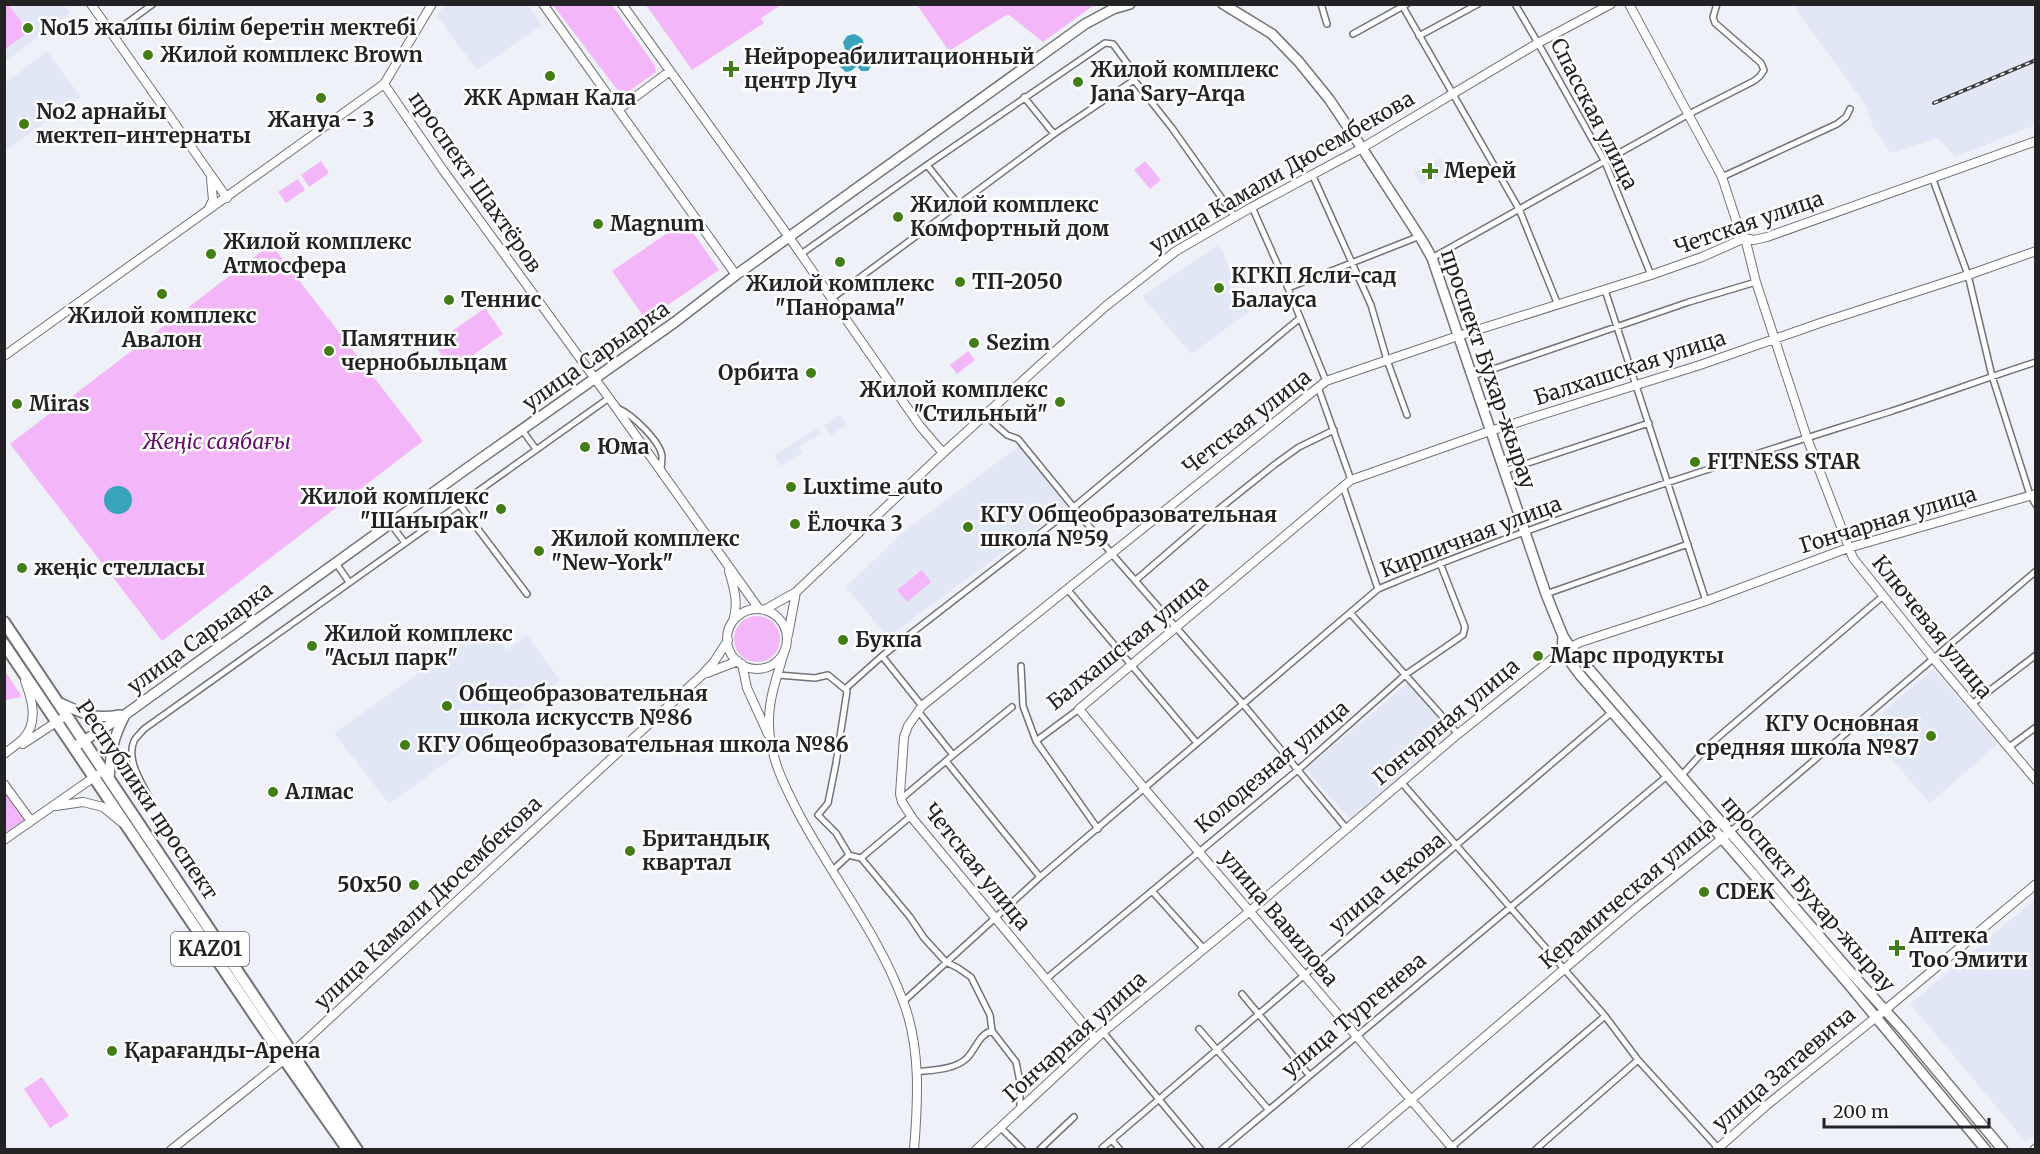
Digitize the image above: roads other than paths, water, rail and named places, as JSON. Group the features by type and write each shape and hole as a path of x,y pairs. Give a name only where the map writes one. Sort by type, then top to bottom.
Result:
{"highway":[{"name":"Республики проспект","path":"4,622 84,741 129,829 288,1056 357,1149"},
{"name":"Республики проспект","path":"4,644 74,747 102,775 348,1149"}],"main road":[{"name":"улица Сарыарка","path":"74,747 126,714 675,322 736,275 1085,24 1113,9 1130,4"},
{"name":"проспект Бухар-жырау","path":"1223,4 1272,34 1288,49 1329,99 1420,236 1432,258 1566,649 1612,712 1876,1017 1983,1147"},
{"name":"проспект Бухар-жырау","path":"1566,649 1682,775 2002,1149"},
{"path":"58,702 91,716 103,718 126,714"},
{"path":"102,775 113,741 126,714"}],"street":[{"path":"91,4 227,198"},
{"path":"112,34 153,4"},
{"name":"проспект Шахтёров","path":"4,356 384,84 432,4"},
{"path":"543,4 736,275"},
{"path":"622,4 789,237 920,426 943,453"},
{"path":"1321,4 1327,24"},
{"path":"1419,36 1478,4"},
{"name":"Спасская улица","path":"1515,4 1605,162 1651,275"},
{"name":"улица Камали Дюсембекова","path":"761,609 796,592 943,453 1106,306 1176,251 1362,147 1538,43 1611,4"},
{"name":"Ключевая улица","path":"1629,4 1722,177 1739,229 1745,238 1756,282 1807,438 1853,558 1933,658 2036,780"},
{"path":"1432,258 1760,76 1764,70 1755,57 1715,23 1713,17 1717,4"},
{"path":"1353,34 1405,6 1419,36 1519,209 1558,305"},
{"path":"801,254 1024,97 1105,43 1113,44 1130,67 1134,80 1172,128 1235,217"},
{"path":"619,109 670,71"},
{"path":"831,299 1054,134 1134,80"},
{"name":"проспект Шахтёров","path":"384,84 443,170 761,609"},
{"path":"1024,97 1054,134"},
{"path":"1722,177 1837,123 1846,117 1850,109"},
{"name":"Четская улица","path":"1095,1038 911,816 901,799 904,737 908,726 920,708 1326,381 1458,336 1651,275 1702,257 1745,238 1754,240 1767,237 2036,141"},
{"path":"927,165 959,205"},
{"path":"206,212 213,200 213,184 210,174"},
{"path":"1312,174 1371,305 1387,360 1407,415"},
{"path":"1932,177 1968,275 1992,376 2036,505"},
{"path":"1252,207 1326,381"},
{"path":"1288,288 1420,236"},
{"name":"Балхашская улица","path":"1036,741 1079,709 1176,629 1351,480 1490,431 1636,386 2036,251"},
{"path":"1473,376 1689,302 1756,282"},
{"path":"1605,290 1706,601"},
{"path":"845,689 882,656 1074,507 1300,318"},
{"name":"Кирпичная улица","path":"904,1001 1040,877 1378,589 1440,563 1668,483 1893,411 2036,362"},
{"path":"1318,387 1351,480"},
{"path":"153,805 136,771 132,752 134,740 144,729 609,398"},
{"path":"986,416 1007,435 1018,439 1111,553 1299,769 1346,828"},
{"path":"1504,471 1649,423"},
{"path":"522,430 536,449"},
{"path":"1136,580 1274,465 1299,447 1334,430"},
{"path":"1343,486 1378,589"},
{"name":"Гончарная улица","path":"976,1149 1095,1038 1250,911 1458,734 1566,649 1706,601 1848,548 2033,494"},
{"path":"459,504 527,594"},
{"path":"391,524 405,543"},
{"path":"1546,594 1688,544"},
{"path":"336,563 350,582"},
{"name":"Колодезная улица","path":"1046,979 1299,769 1405,675 1463,634 1465,627 1440,563"},
{"path":"702,675 714,663 728,640 736,611 727,564"},
{"name":"Керамическая улица","path":"1352,1149 2036,571"},
{"path":"1068,590 1197,743"},
{"path":"796,592 786,649 769,718 772,753 784,785 878,948 904,1001 911,1028 916,1072 914,1149"},
{"path":"1682,775 1709,745 1883,596"},
{"path":"731,626 742,613 761,609 773,613 781,620 786,629 787,639"},
{"path":"1351,614 1458,734"},
{"path":"728,640 733,655 740,663 747,688 770,738"},
{"path":"702,675 740,663 753,668 769,666 776,662 786,649"},
{"path":"1972,705 2036,655"},
{"path":"882,656 953,755"},
{"path":"4,754 25,737 30,728 33,712 33,700 19,665"},
{"path":"1021,666 1023,706 1036,741 1098,829"},
{"name":"улица Камали Дюсембекова","path":"171,1149 288,1056 702,675"},
{"path":"778,675 815,678 828,675 847,691 828,803 818,814 836,833 848,855 861,858 910,917 924,938 946,962 971,977 990,1016 992,1031 1016,1062 1020,1082 1020,1109"},
{"path":"901,799 1012,707"},
{"name":"улица Вавилова","path":"1079,709 1451,1148"},
{"name":"улица Чехова","path":"1102,1149 1612,712"},
{"path":"4,754 67,715"},
{"path":"2008,748 2036,727"},
{"path":"946,761 1040,877"},
{"path":"4,840 102,775"},
{"name":"улица Тургенева","path":"1221,1149 1667,776"},
{"path":"1402,783 1605,1016 1638,1060 1717,1149"},
{"path":"4,784 31,821"},
{"path":"51,807 83,802 103,807 129,829"},
{"path":"861,858 911,816"},
{"path":"832,871 848,855"},
{"name":"улица Затаевича","path":"1717,1149 1767,1105 2036,884"},
{"path":"1152,891 1204,949"},
{"path":"1242,994 1309,1075"},
{"path":"1451,1148 1605,1016"},
{"path":"1199,1029 1269,1109"},
{"path":"916,1072 956,1065 967,1059 984,1034 992,1031"},
{"path":"1103,1032 1201,1149"},
{"path":"1535,1149 1638,1060"},
{"path":"1039,1149 1074,1117"},
{"path":"1000,1127 1023,1149"},
{"path":"1112,1140 1120,1149"}],"water":[{"path":"854,34 859,36 863,42 856,58 858,61 864,57 871,60 872,65 868,71 861,71 857,66 846,72 839,66 840,58 846,53 843,42 847,36"},
{"path":"118,486 128,490 132,500 128,510 118,514 108,510 104,500 108,490"}],"railway":[{"path":"1934,103 2036,60"}],"place":[{"name":"No15 жалпы білім беретін мектебі","path":"28,28"},
{"name":"Жилой комплекс Brown","path":"148,55"},
{"name":"Нейрореабилитационный центр Луч","path":"731,69"},
{"name":"ЖК Арман Кала","path":"550,76"},
{"name":"Жилой комплекс Jana Sary-Arqa","path":"1078,82"},
{"name":"Жануа - 3","path":"321,98"},
{"name":"No2 арнайы мектеп-интернаты","path":"24,124"},
{"name":"Мерей","path":"1430,171"},
{"name":"Жилой комплекс Комфортный дом","path":"898,217"},
{"name":"Magnum","path":"598,224"},
{"name":"Жилой комплекс Атмосфера","path":"211,254"},
{"name":"Жилой комплекс \"Панорама\"","path":"840,262"},
{"name":"ТП-2050","path":"960,282"},
{"name":"КГКП Ясли-сад Балауса","path":"1219,288"},
{"name":"Жилой комплекс Авалон","path":"162,294"},
{"name":"Теннис","path":"449,300"},
{"name":"Sezim","path":"974,343"},
{"name":"Памятник чернобыльцам","path":"329,351"},
{"name":"Орбита","path":"811,373"},
{"name":"Жилой комплекс \"Стильный\"","path":"1060,402"},
{"name":"Miras","path":"17,404"},
{"name":"Юма","path":"585,447"},
{"name":"FITNESS STAR","path":"1695,462"},
{"name":"Luxtime_auto","path":"791,487"},
{"name":"Жилой комплекс \"Шанырак\"","path":"501,509"},
{"name":"Ёлочка 3","path":"795,524"},
{"name":"КГУ Общеобразовательная школа №59","path":"968,527"},
{"name":"Жилой комплекс \"New-York\"","path":"539,551"},
{"name":"жеңіс стелласы","path":"22,568"},
{"name":"Букпа","path":"843,640"},
{"name":"Жилой комплекс \"Асыл парк\"","path":"312,646"},
{"name":"Марс продукты","path":"1538,656"},
{"name":"Общеобразовательная школа искусств №86","path":"447,706"},
{"name":"КГУ Основная средняя школа №87","path":"1931,736"},
{"name":"КГУ Общеобразовательная школа №86","path":"405,745"},
{"name":"Алмас","path":"273,792"},
{"name":"Британдық квартал","path":"630,851"},
{"name":"50х50","path":"414,885"},
{"name":"CDEK","path":"1704,892"},
{"name":"Аптека Тоо Эмити","path":"1897,948"},
{"name":"Қарағанды-Арена","path":"112,1051"}],"park label":[{"name":"Жеңіс саябағы","path":"217,442"}]}
